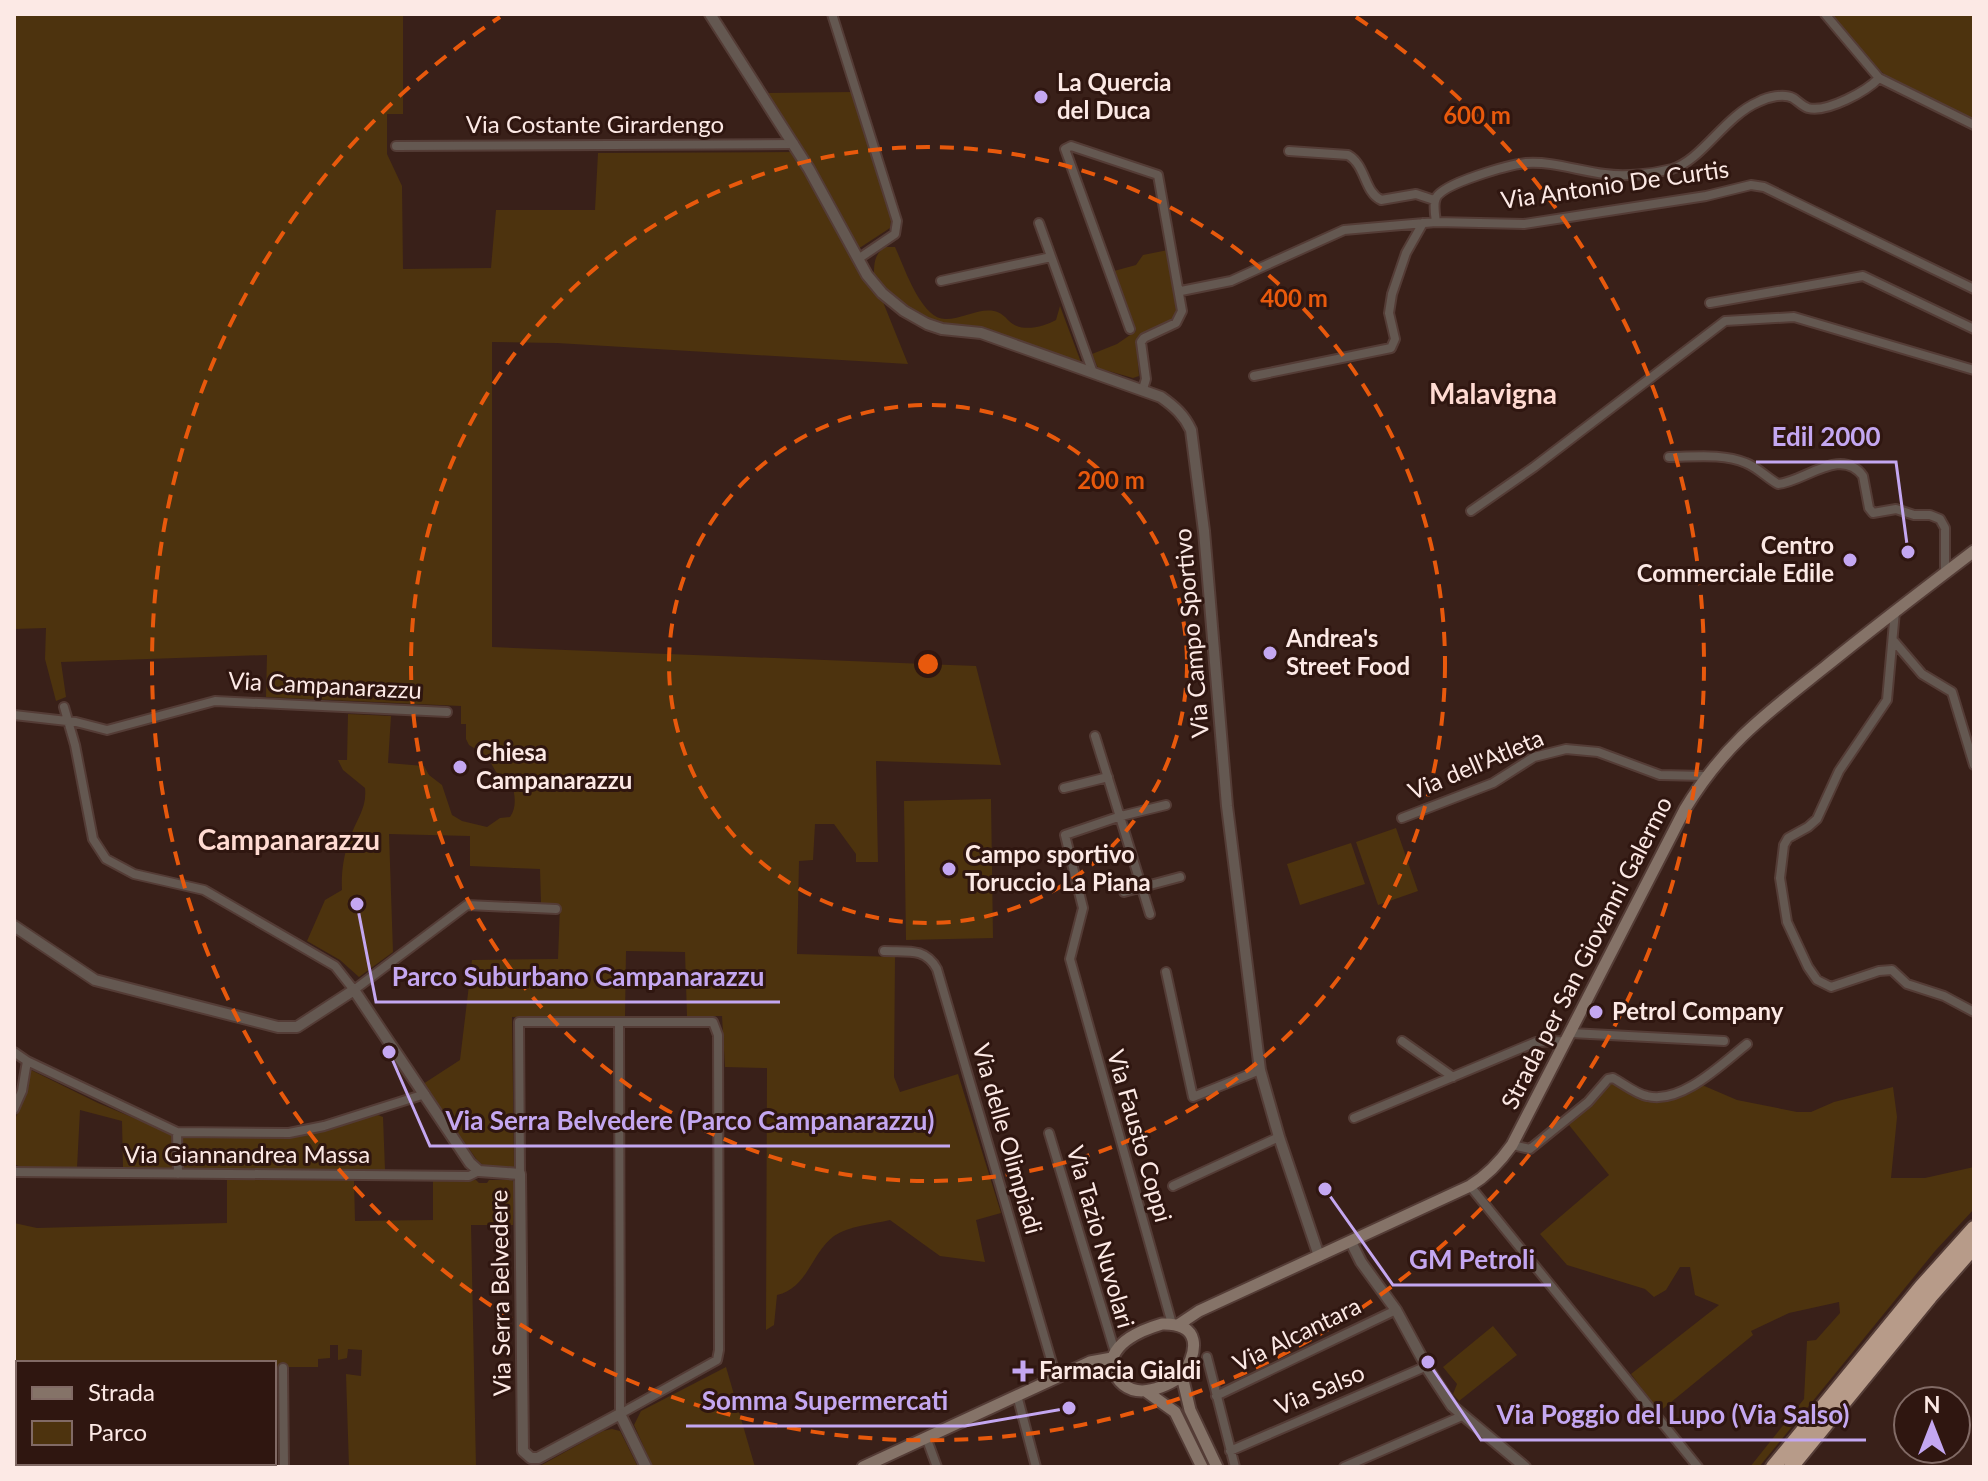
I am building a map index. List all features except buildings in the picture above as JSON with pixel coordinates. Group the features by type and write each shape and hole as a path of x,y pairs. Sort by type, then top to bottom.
{"highway":[{"path":"1773,1467 1921,1287 1974,1228"},
{"path":"1791,1467 1974,1247"}],"main road":[{"name":"Strada per San Giovanni Galermo","path":"1175,1324 1470,1186 1499,1163 1512,1145 1685,809 1705,776 1745,732 1974,551"},
{"path":"1199,1311 1193,1323 1193,1352 1182,1376 1190,1410 1217,1467"},
{"path":"863,1467 1076,1368 1113,1360 1134,1335 1162,1324 1187,1328 1192,1334"},
{"path":"1113,1360 1120,1382 1147,1392 1175,1412 1202,1467"},
{"path":"1147,1392 1182,1376"}],"street":[{"name":"Via Campo Sportivo","path":"710,14 794,144 858,259 882,293 927,324 942,329 981,333 1143,389 1176,408 1191,430 1204,531 1227,806 1260,1070 1319,1256"},
{"path":"832,14 897,221 895,234 858,259"},
{"path":"1825,14 1879,78 1974,125"},
{"path":"1434,200 1446,188 1527,163 1607,175 1669,170 1692,158 1728,121 1758,102 1784,95 1806,107 1822,108 1869,89 1879,78"},
{"name":"Via Costante Girardengo","path":"396,146 794,144"},
{"path":"1130,329 1065,149 1071,146 1158,175 1181,291 1181,318 1141,342 1146,379 1143,389"},
{"path":"1289,151 1348,155 1362,168 1372,194 1381,200 1416,194 1434,200"},
{"name":"Via Antonio De Curtis","path":"1181,291 1231,281 1344,230 1436,222 1524,224 1706,196 1751,185 1764,187 1974,289"},
{"path":"1434,200 1436,222"},
{"path":"1039,223 1093,373"},
{"path":"1254,376 1391,348 1395,339 1389,313 1392,294 1406,253 1423,223"},
{"path":"941,281 1051,257"},
{"path":"1710,303 1863,276 1974,329"},
{"path":"1471,511 1534,467 1725,321 1794,317 1974,370"},
{"path":"1669,457 1718,456 1737,460 1751,465 1778,484 1794,481 1829,465 1850,466 1863,476 1869,508 1873,513 1896,509 1943,521 1945,573"},
{"path":"1896,610 1887,700 1839,771 1817,819 1788,838 1784,845 1780,878 1787,922 1808,967 1817,980 1831,987 1879,971 1892,970 1907,984 1944,996 1974,1012"},
{"path":"1893,640 1922,674 1952,692 1974,765"},
{"name":"Via Campanarazzu","path":"14,715 107,730 215,701 447,712"},
{"name":"Via Serra Belvedere","path":"64,707 93,839 106,859 134,874 204,890 335,966 470,1163 479,1171 520,1174 523,1451 531,1458 538,1458 620,1414"},
{"path":"1095,736 1150,914"},
{"name":"Via dell'Atleta","path":"1402,818 1493,783 1534,757 1566,749 1598,752 1660,775 1705,776"},
{"path":"1064,788 1108,777"},
{"path":"1121,816 1166,805"},
{"name":"Via Fausto Coppi","path":"1121,816 1065,835 1083,908 1070,959 1175,1324"},
{"path":"1124,892 1180,877"},
{"path":"14,926 95,980 278,1027 297,1027 354,990 467,905 556,909"},
{"name":"Via delle Olimpiadi","path":"884,951 924,954 937,969 1056,1377"},
{"path":"1166,972 1193,1097 1260,1070"},
{"path":"520,1174 519,1022 713,1022 718,1035 717,1360 620,1414"},
{"path":"619,1022 620,1414 646,1467"},
{"path":"1354,1118 1536,1042 1568,1037 1724,1041"},
{"path":"1402,1041 1453,1077"},
{"path":"1512,1145 1530,1149 1588,1102 1608,1079 1613,1078 1648,1097 1680,1091 1700,1082 1747,1044"},
{"path":"14,1052 177,1132 289,1133 324,1126 425,1094"},
{"path":"14,1109 22,1091 27,1061"},
{"path":"177,1132 178,1174"},
{"name":"Via Tazio Nuvolari","path":"1049,1133 1113,1360"},
{"path":"1173,1186 1279,1137"},
{"name":"Via Giannandrea Massa","path":"14,1172 469,1176 479,1171"},
{"path":"1470,1186 1698,1467"},
{"path":"1351,1242 1361,1262 1396,1310 1452,1406 1505,1447 1525,1467"},
{"name":"Via Alcantara","path":"1216,1396 1396,1310"},
{"path":"1207,1357 1235,1467"},
{"name":"Via Salso","path":"1230,1451 1427,1366"},
{"path":"283,1368 279,1433 284,1467"},
{"path":"1017,1395 1036,1467"},
{"path":"1344,1467 1462,1416"},
{"path":"926,1437 937,1467"}],"green space":[{"path":"14,14 403,14 403,114 387,114 387,154 402,186 403,269 491,268 496,210 595,210 598,153 793,152 881,297 908,364 557,343 492,342 492,647 976,666 1001,765 876,761 878,862 856,862 856,854 834,824 815,824 813,860 799,861 797,954 895,957 894,1077 900,1092 958,1074 1001,1213 976,1220 985,1262 940,1256 890,1220 854,1228 834,1236 803,1278 777,1295 774,1325 766,1330 767,1068 725,1067 722,1016 687,1016 685,952 626,951 625,1016 512,1017 514,1167 494,1169 477,1160 423,1084 460,1060 472,960 558,959 560,906 541,903 540,869 470,866 470,836 389,834 393,952 359,977 340,960 307,941 325,900 342,890 346,849 365,801 365,788 343,770 338,760 347,760 348,714 391,716 388,763 424,766 429,775 442,785 452,815 462,821 487,827 500,818 510,817 515,797 512,784 496,772 487,756 469,745 466,724 461,724 461,706 266,697 267,655 61,662 66,697 56,701 45,659 46,628 14,629"},
{"path":"1831,14 1974,14 1974,120 1892,81 1866,58"},
{"path":"853,92 892,213 890,228 858,249 797,139 769,100 768,93"},
{"path":"885,247 895,247 921,302 937,317 952,319 994,311 1014,325 1032,328 1056,320 1060,306 1082,365 962,331 912,311 885,289 874,274 876,259"},
{"path":"1168,250 1178,311 1173,322 1149,330 1136,342 1139,376 1133,378 1098,368 1092,354 1117,344 1136,331 1114,271 1136,265 1143,255"},
{"name":"Campo sportivo Toruccio La Piana","path":"991,799 993,938 906,940 904,801"},
{"path":"1396,828 1418,891 1378,905 1356,842"},
{"path":"1351,843 1365,884 1300,905 1287,864"},
{"path":"31,1070 172,1134 174,1167 168,1170 123,1167 122,1121 80,1110 77,1168 21,1167 14,1164 14,1121 26,1095"},
{"path":"1616,1083 1639,1095 1658,1099 1678,1096 1702,1085 1737,1100 1797,1112 1811,1112 1834,1102 1893,1087 1897,1117 1891,1178 1925,1178 1974,1167 1974,1209 1935,1251 1759,1467 1750,1467 1804,1399 1807,1341 1816,1340 1840,1313 1839,1302 1789,1313 1751,1331 1753,1335 1659,1412 1631,1374 1719,1305 1695,1295 1690,1267 1680,1267 1666,1290 1654,1297 1645,1289 1567,1265 1540,1234 1609,1175 1569,1125 1608,1084"},
{"path":"378,1115 383,1117 385,1170 198,1170 183,1169 181,1164 181,1140 184,1137 291,1135"},
{"path":"227,1180 354,1180 355,1221 433,1220 433,1181 476,1180 487,1183 489,1180 512,1180 513,1225 471,1225 476,1467 349,1467 346,1374 361,1376 362,1350 348,1349 347,1358 338,1360 338,1345 330,1345 330,1358 318,1359 318,1367 276,1367 276,1361 17,1361 14,1358 14,1223 37,1228 227,1223"},
{"path":"1493,1326 1517,1355 1459,1401 1453,1394 1457,1384 1443,1367"},
{"path":"726,1367 755,1467 653,1467 634,1425 641,1411"},
{"path":"603,1431 620,1431 638,1467 538,1467"}],"place":[{"name":"La Quercia del Duca","path":"1041,97"},
{"name":"Edil 2000","path":"1908,552"},
{"name":"Centro Commerciale Edile","path":"1850,560"},
{"name":"Andrea's Street Food","path":"1270,653"},
{"name":"Chiesa Campanarazzu","path":"460,767"},
{"name":"Campo sportivo Toruccio La Piana","path":"949,869"},
{"name":"Parco Suburbano Campanarazzu","path":"357,904"},
{"name":"Petrol Company","path":"1596,1012"},
{"name":"Via Serra Belvedere (Parco Campanarazzu)","path":"389,1052"},
{"name":"GM Petroli","path":"1325,1189"},
{"name":"Via Poggio del Lupo (Via Salso)","path":"1428,1362"},
{"name":"Farmacia Gialdi","path":"1023,1371"},
{"name":"Somma Supermercati","path":"1069,1408"}],"district":[{"name":"Malavigna","path":"1493,394"},
{"name":"Campanarazzu","path":"289,840"}]}
